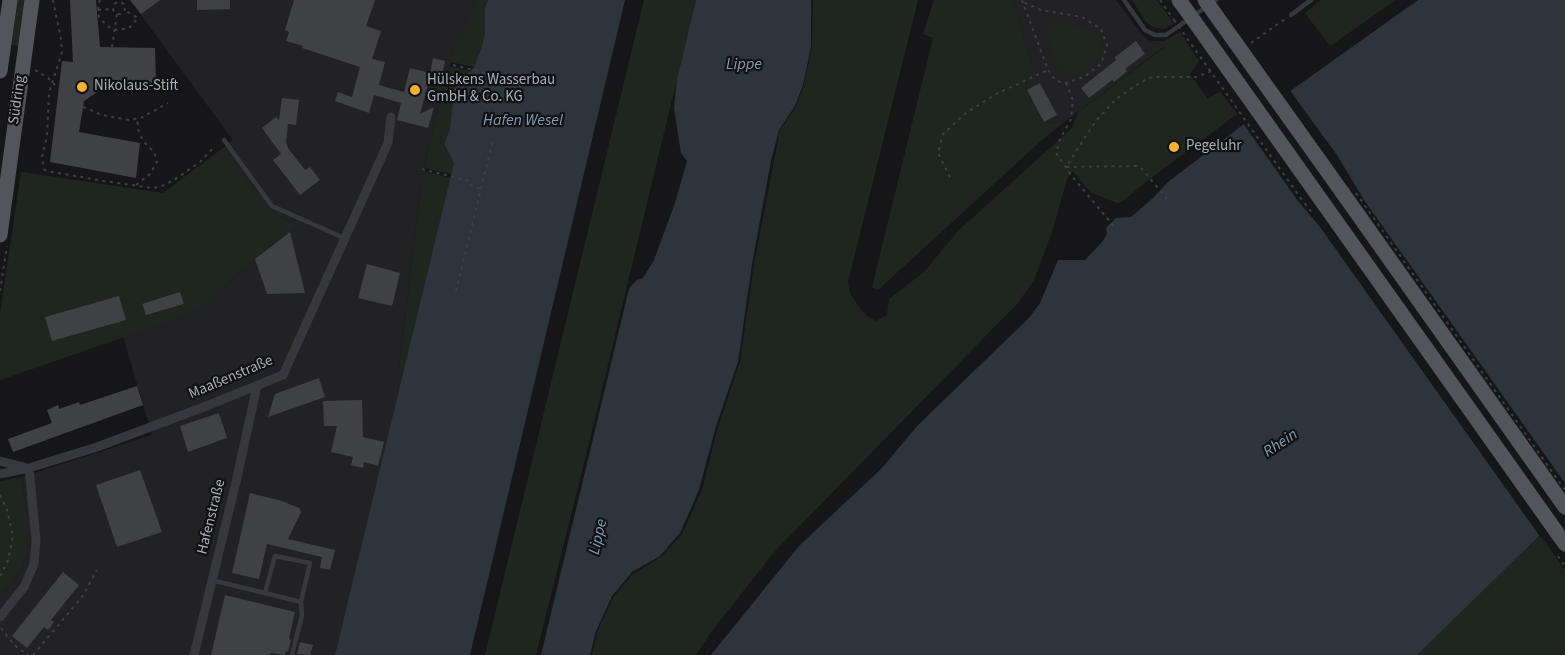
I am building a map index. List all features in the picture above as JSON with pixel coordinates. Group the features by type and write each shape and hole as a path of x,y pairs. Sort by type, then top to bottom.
{"main road":[{"name":"Südring","path":"0,71 10,0"},
{"name":"Südring","path":"0,235 32,0"},
{"path":"1205,0 1565,507"},
{"path":"1180,10 1565,544"}],"street":[{"name":"Maaßenstraße","path":"0,474 29,468 97,447 283,375 388,143 392,117"},
{"name":"Hafenstraße","path":"194,655 257,386"},
{"path":"0,461 29,468 36,540 34,564 24,587 0,617"}],"lane":[{"path":"1124,0 1145,30 1155,35 1166,34 1216,0"},
{"path":"1291,15 1311,0"},
{"path":"224,140 272,206 344,238"},
{"path":"266,593 275,556 310,563 301,602 302,615 292,655"},
{"path":"211,580 301,602"}],"path":[{"path":"53,0 62,52 52,82 47,108 47,136 42,158 44,169 152,188 166,185 200,162 215,146"},
{"path":"100,0 98,10 102,21 113,29 129,28 138,18 124,10"},
{"path":"1160,0 1180,10"},
{"path":"113,9 118,1 124,5 124,10"},
{"path":"1022,1 1041,10 1082,17 1101,28 1107,45 1101,64 1084,77 1066,83 1056,81 1048,70 1022,1"},
{"path":"98,10 113,9"},
{"path":"113,9 117,14"},
{"path":"117,14 124,10"},
{"path":"112,47 117,14"},
{"path":"1247,46 1291,15"},
{"path":"1248,37 1255,46"},
{"path":"453,65 495,75 490,98"},
{"path":"1066,167 1095,122 1116,99 1148,78 1204,76 1220,66"},
{"path":"33,68 59,89"},
{"path":"950,177 938,153 943,134 966,113 998,93 1048,70"},
{"path":"1066,83 1073,100 1071,119 1060,139 1056,153 1117,230"},
{"path":"83,108 116,119 137,119 168,103"},
{"path":"136,185 150,174 157,162 154,152 139,134 137,119"},
{"path":"456,291 493,140"},
{"path":"1066,167 1137,166 1167,200"},
{"path":"422,169 469,181 470,185 482,189"},
{"path":"1352,187 1565,490"},
{"path":"0,495 7,510 13,536 8,560 0,577"},
{"path":"33,655 82,597 97,570"},
{"path":"0,627 14,645 28,655"}],"shaded area":[{"path":"15,0 26,0 19,46 9,44"},
{"path":"130,0 476,0 458,46 455,44 423,171 399,365 406,368 335,655 0,655 0,596 21,570 26,557 26,511 22,477 152,435 123,336 194,313 255,259 299,226 269,210 223,148 233,140"},
{"path":"476,0 488,0 485,8 485,33 474,67 450,62 455,44 458,45"},
{"path":"644,0 696,0 536,655 485,655"},
{"path":"813,0 918,0 848,282 850,293 859,307 867,316 876,321 887,315 889,299 924,272 958,231 1072,128 1078,112 1165,47 1164,41 1180,32 1199,61 1190,74 1194,80 1208,99 1220,91 1237,114 1122,202 1117,203 1090,192 1073,171 1067,179 1052,232 1034,280 1018,303 775,551 711,632 696,655 592,655 598,630 614,596 633,574 661,557 682,534 702,490 718,427 740,362 754,265 780,130 796,107 804,85 812,47"},
{"path":"934,0 1013,0 1032,65 1031,76 1025,79 1027,90 1044,122 1063,123 878,290 872,287 933,38 923,34"},
{"path":"1013,0 1116,0 1143,36 1151,41 1164,41 1165,46 1063,123 1044,122 1027,90 1025,79 1032,65"},
{"path":"1132,0 1157,0 1174,24 1164,29 1152,27 1146,22"},
{"path":"1321,0 1396,0 1330,46 1305,13"},
{"path":"1050,20 1096,32 1099,36 1101,46 1097,58 1087,70 1070,76 1054,62 1046,27"},
{"path":"449,66 471,71 454,89 450,129 444,144 454,163 452,174 424,168"},
{"path":"223,148 269,210 299,226 255,259 194,313 0,380 0,314 21,172 163,193"},
{"path":"423,171 451,178 406,368 399,366"},
{"path":"22,477 26,511 26,557 21,570 0,596 0,481"},
{"path":"1540,535 1565,570 1565,655 1417,655"}],"water":[{"name":"Hafen Wesel","path":"488,0 625,0 470,655 335,655 454,163 444,144 450,129 454,89 474,67 481,49 485,33 485,8"},
{"name":"Lippe","path":"696,0 811,0 811,47 803,85 795,106 779,130 771,161 752,264 738,362 716,426 699,490 680,533 660,556 632,572 612,596 596,631 590,655 541,655 628,293 637,280 643,278 654,260 675,203 687,161 681,153 674,108 677,79"},
{"name":"Rhein","path":"1418,0 1565,0 1565,517 1540,535 1417,655 711,655 799,546 881,469 919,424 1029,318 1040,303 1058,260 1085,260 1102,242 1107,234 1106,228 1116,218 1131,217 1168,182 1244,124"}],"pier":[{"path":"1288,88 1337,155 1364,200 1565,483 1565,520 1541,538 1320,227 1298,201 1242,122"}],"building":[{"name":"Nikolaus-Stift","path":"70,0 96,0 100,47 155,48 156,83 109,84 84,101 79,132 140,143 136,178 50,162 62,61 73,62"},
{"path":"130,0 160,0 141,14"},
{"path":"197,0 230,0 230,9 197,10"},
{"path":"294,0 375,0 366,26 381,31 372,59 385,62 379,85 404,92 410,68 430,73 433,58 445,61 442,76 431,73 420,114 434,107 428,128 397,120 401,103 374,95 369,113 335,101 338,92 352,97 360,67 286,41 289,32 285,30"},
{"path":"1136,41 1145,54 1125,69 1127,71 1114,82 1112,80 1089,98 1081,88"},
{"path":"1040,83 1057,115 1044,122 1027,90"},
{"path":"282,98 299,100 296,125 288,124 286,142 288,148 305,170 310,167 320,180 300,195 273,160 281,154 262,128 276,117 279,120"},
{"path":"290,232 305,293 267,294 255,259"},
{"path":"367,264 400,273 392,306 358,298"},
{"path":"180,292 184,304 146,315 142,304"},
{"path":"119,296 126,320 52,341 45,317"},
{"path":"319,378 325,397 268,417 275,394"},
{"path":"137,386 143,405 13,452 8,439 52,423 47,410 58,405 59,409 79,402 80,405"},
{"path":"362,400 363,437 384,442 378,466 364,462 363,468 351,465 353,457 331,452 337,426 324,426 323,401"},
{"path":"219,413 227,438 188,452 180,426"},
{"path":"140,470 162,532 117,547 96,485"},
{"path":"250,493 299,508 301,512 288,539 335,550 330,570 320,568 322,557 267,544 259,579 232,573"},
{"path":"63,572 79,585 51,620 54,622 48,630 44,627 27,648 12,636"},
{"path":"225,595 295,612 288,652 286,651 285,655 270,653 270,655 211,655"},
{"path":"300,642 313,645 310,655 297,654"}],"place":[{"name":"Nikolaus-Stift","path":"82,87"},
{"name":"Hülskens Wasserbau GmbH & Co. KG","path":"415,90"},
{"name":"Pegeluhr","path":"1174,147"}]}
